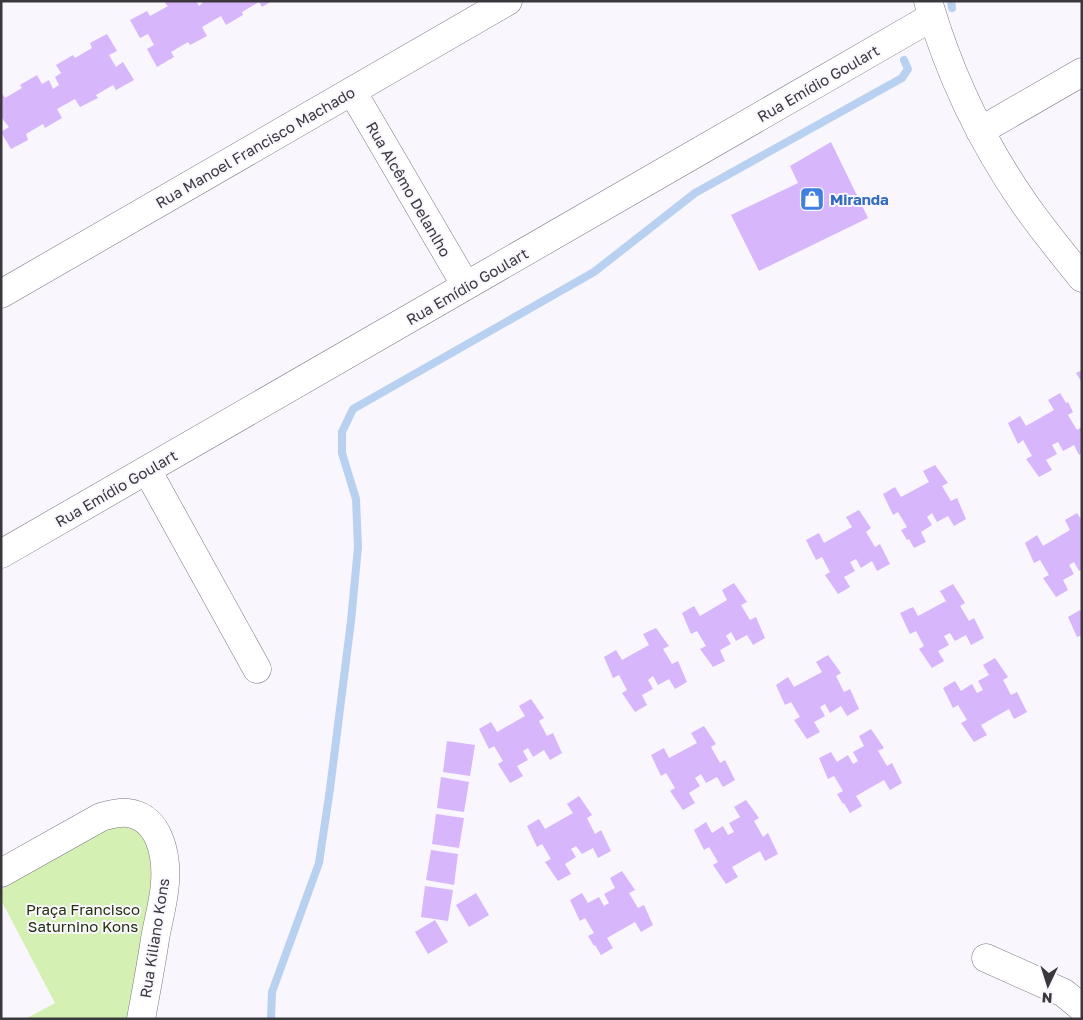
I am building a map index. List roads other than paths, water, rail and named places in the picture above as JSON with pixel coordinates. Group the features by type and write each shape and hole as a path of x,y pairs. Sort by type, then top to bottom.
{"street":[{"name":"Rua Manoel Francisco Machado","path":"1,294 508,1"},
{"path":"930,9 960,92 980,131 1023,202 1082,278"},
{"name":"Rua Emídio Goulart","path":"1,554 466,286 930,9"},
{"path":"980,131 1082,72"},
{"name":"Rua Alcêmo Delanlho","path":"352,91 466,286"},
{"path":"147,470 257,670"},
{"name":"Rua Kiliano Kons","path":"1,873 100,817 116,813 129,813 143,819 154,828 160,839 164,858 165,883 141,1019"},
{"path":"986,958 1064,993 1082,1008"}],"waterway":[{"path":"951,1 952,8"},
{"path":"271,1019 272,992 319,863 330,789 351,621 358,547 356,499 342,453 342,432 353,409 594,272 695,193 902,78 908,69 904,60"}],"place":[{"name":"Miranda","path":"812,199"}],"park label":[{"name":"Praça Francisco Saturnino Kons","path":"83,918"}]}
